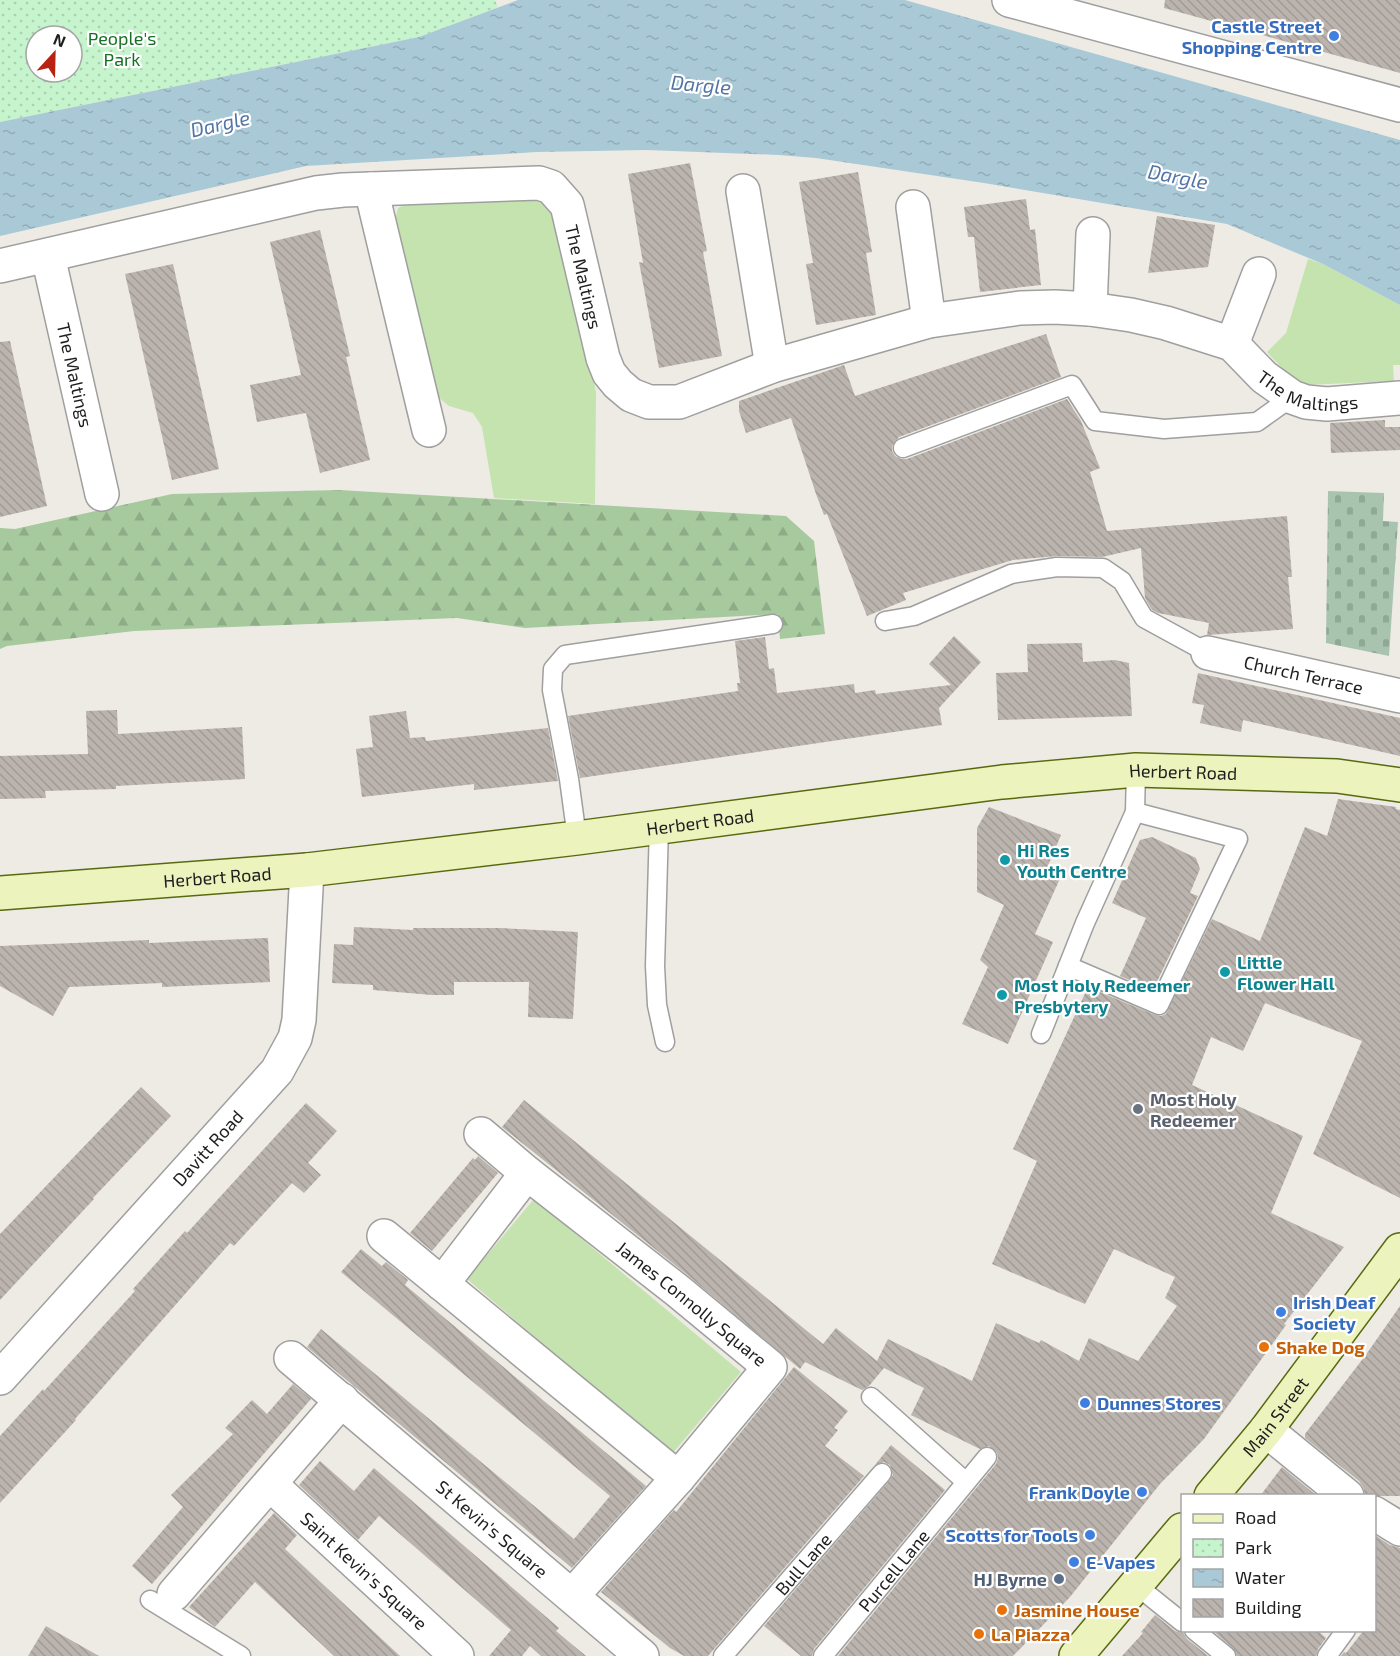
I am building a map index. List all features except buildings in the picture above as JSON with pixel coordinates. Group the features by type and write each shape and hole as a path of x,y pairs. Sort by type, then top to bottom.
{"street":[{"path":"1009,0 1400,105"},
{"name":"The Maltings","path":"0,266 316,193 539,183 551,187 567,205 603,358 609,373 631,395 649,402 680,402 772,366 929,321 1020,308 1055,307 1131,315 1166,323 1232,344 1264,377 1292,397 1306,402 1327,404 1400,398"},
{"path":"371,189 429,430"},
{"path":"743,191 772,366"},
{"path":"913,207 929,321"},
{"path":"1090,309 1093,234"},
{"name":"The Maltings","path":"48,256 102,494"},
{"path":"1232,344 1259,274"},
{"name":"Church Terrace","path":"1208,653 1400,696"},
{"name":"Herbert Road","path":"0,893 307,870 577,838 995,782 1136,770 1337,776 1400,785"},
{"name":"Davitt Road","path":"0,1378 277,1071 295,1038 299,1020 307,870"},
{"name":"James Connolly Square","path":"481,1134 770,1367 678,1478 572,1596"},
{"path":"442,1284 527,1173"},
{"path":"384,1236 678,1478"},
{"name":"Main Street","path":"1213,1494 1266,1430 1400,1250"},
{"name":"St Kevin's Square","path":"291,1358 642,1656"},
{"path":"162,1597 270,1484 342,1400"},
{"path":"1266,1430 1345,1494"},
{"name":"Saint Kevin's Square","path":"270,1484 457,1656"},
{"path":"1376,1514 1400,1529"},
{"path":"1076,1656 1181,1531"}],"lane":[{"path":"903,448 1072,385 1095,421 1164,429 1257,422 1292,397"},
{"path":"885,621 914,616 1011,574 1057,567 1103,568 1122,581 1143,618 1208,653"},
{"path":"577,838 569,779 552,690 553,669 565,655 773,624"},
{"path":"1041,1034 1134,812 1136,770"},
{"path":"1068,966 1159,1005 1238,839 1134,812"},
{"path":"659,826 655,966 657,1005 665,1042"},
{"path":"871,1398 966,1482"},
{"name":"Purcell Lane","path":"823,1656 987,1457"},
{"name":"Bull Lane","path":"723,1656 882,1473"},
{"path":"1136,1586 1181,1621"},
{"path":"162,1597 234,1654"},
{"path":"1196,1632 1226,1656"},
{"path":"1327,1656 1345,1632"}],"green space":[{"name":"People's Park","path":"0,0 495,0 498,7 419,37 0,122"},
{"path":"534,200 545,204 556,215 590,359 596,393 595,504 494,498 482,427 473,413 449,406 438,397 395,221 398,208 413,201"},
{"path":"1308,259 1323,264 1400,305 1400,365 1393,365 1394,381 1305,385 1292,379 1267,352 1286,333"},
{"path":"339,490 786,516 814,541 825,634 780,639 778,614 525,628 457,618 134,631 7,646 0,649 0,528 15,529 172,494"},
{"path":"1328,491 1384,493 1383,521 1398,522 1389,656 1326,643"},
{"path":"534,1199 741,1372 672,1454 467,1279"}],"water":[{"name":"Dargle","path":"518,0 905,0 1400,140 1400,305 1323,264 1227,224 984,183 816,158 779,155 647,150 537,152 306,166 0,236 0,122 419,37"}],"place":[{"name":"Castle Street Shopping Centre","path":"1334,36"},
{"name":"Hi Res Youth Centre","path":"1005,860"},
{"name":"Little Flower Hall","path":"1225,972"},
{"name":"Most Holy Redeemer Presbytery","path":"1002,995"},
{"name":"Most Holy Redeemer","path":"1138,1109"},
{"name":"Irish Deaf Society","path":"1281,1312"},
{"name":"Shake Dog","path":"1264,1347"},
{"name":"Dunnes Stores","path":"1085,1403"},
{"name":"Frank Doyle","path":"1142,1492"},
{"name":"Scotts for Tools","path":"1090,1535"},
{"name":"E-Vapes","path":"1074,1562"},
{"name":"HJ Byrne","path":"1059,1579"},
{"name":"Jasmine House","path":"1002,1610"},
{"name":"La Piazza","path":"979,1634"}]}
